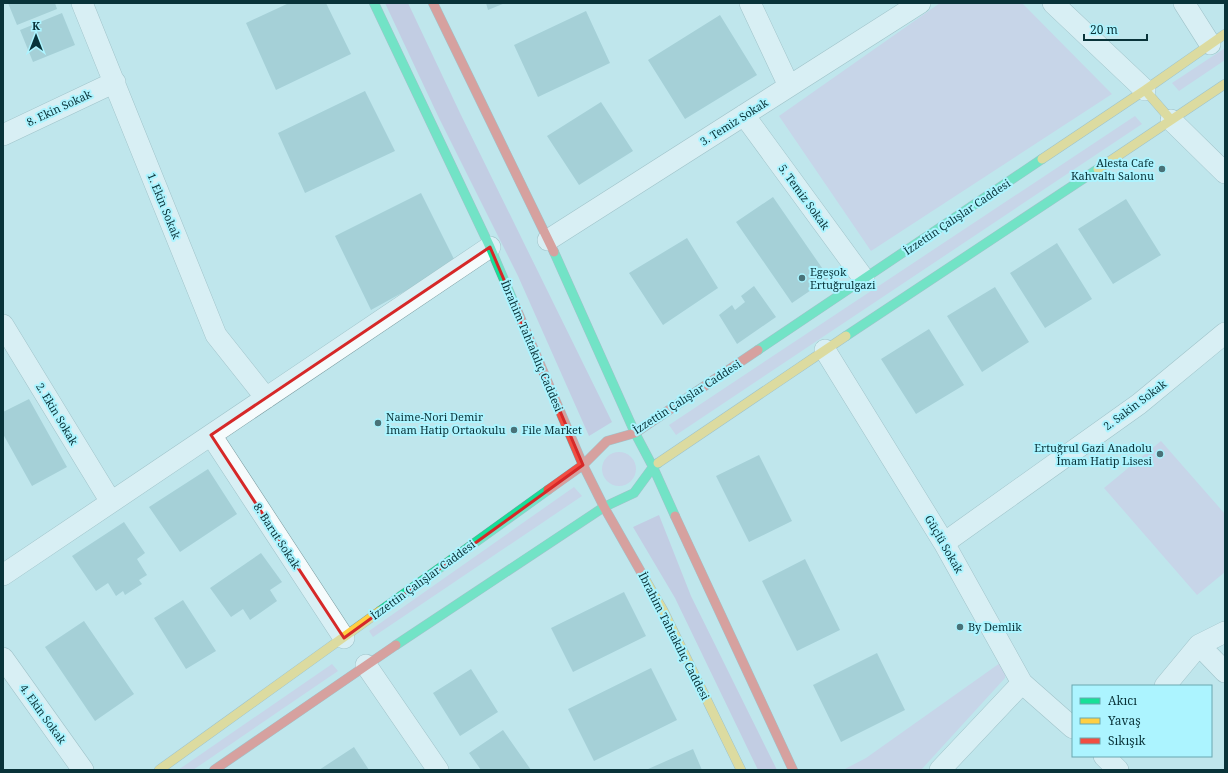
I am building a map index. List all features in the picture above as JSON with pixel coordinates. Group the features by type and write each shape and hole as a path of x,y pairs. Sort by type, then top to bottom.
{"street":[{"name":"1. Ekin Sokak","path":"82,3 216,335 266,398"},
{"name":"İbrahim Tahtakılıç Caddesi","path":"374,3 490,247 582,465 604,507 663,610 741,770"},
{"path":"433,3 548,240 635,433 653,467 793,770"},
{"path":"750,3 790,86"},
{"name":"3. Temiz Sokak","path":"548,240 920,3"},
{"path":"1053,3 1145,90 1171,120 1225,173"},
{"path":"1184,3 1218,39"},
{"name":"İzzettin Çalışlar Caddesi","path":"159,770 346,641 582,465 607,440 635,433 1145,90 1218,39"},
{"name":"8. Ekin Sokak","path":"3,135 114,82"},
{"path":"214,770 364,662 604,507 634,493 653,467 825,350 1225,84"},
{"name":"5. Temiz Sokak","path":"744,115 864,279"},
{"path":"3,575 490,247"},
{"name":"2. Ekin Sokak","path":"3,325 111,502"},
{"name":"2. Sakin Sokak","path":"944,543 1139,404 1225,332"},
{"name":"Güçlü Sokak","path":"825,350 944,543 1022,683 1072,727"},
{"name":"8. Barut Sokak","path":"211,435 346,641"},
{"path":"1166,685 1199,645 1225,632"},
{"path":"1199,645 1225,672"},
{"name":"4. Ekin Sokak","path":"3,658 83,770"},
{"path":"364,662 438,770"},
{"path":"940,770 1022,683"}],"highlighted area":[{"path":"490,247 583,465 344,638 211,435"}],"shaded area":[{"path":"385,3 408,3 460,113 612,422 589,436 518,276 439,118"},
{"path":"940,3 1022,3 1112,94 871,251 779,116"},
{"path":"1225,48 1225,60 1179,91 1172,83"},
{"path":"1135,116 1142,124 676,435 669,425"},
{"path":"1161,441 1225,514 1225,572 1197,595 1104,488"},
{"path":"616,452 622,452 631,457 635,463 635,475 631,481 622,486 616,486 607,481 602,472 602,466 607,457"},
{"path":"574,487 582,496 373,637 369,631"},
{"path":"659,515 691,596 777,770 758,770 675,598 633,527"},
{"path":"1000,663 1006,670 1005,678 921,770 843,770 866,758"},
{"path":"332,664 338,671 193,770 178,770"}],"building":[{"path":"8,3 55,3 57,9 17,25"},
{"path":"289,3 326,3 351,54 276,90 246,23"},
{"path":"486,3 505,3 488,10"},
{"path":"586,11 610,63 538,97 514,45"},
{"path":"62,13 75,45 33,62 20,30"},
{"path":"720,15 757,75 685,119 648,60"},
{"path":"365,91 395,151 305,193 278,133"},
{"path":"601,102 633,151 579,185 547,136"},
{"path":"421,193 456,263 371,310 335,236"},
{"path":"773,197 829,278 792,303 736,222"},
{"path":"1126,199 1161,255 1113,284 1078,229"},
{"path":"687,238 718,288 663,325 629,273"},
{"path":"1057,243 1092,299 1045,328 1010,273"},
{"path":"754,286 776,317 737,344 719,315 732,305 735,310 745,302 741,296"},
{"path":"995,287 1029,342 982,372 947,316"},
{"path":"929,329 964,385 916,414 881,359"},
{"path":"29,399 67,467 32,486 3,434 3,412"},
{"path":"759,455 792,521 749,542 716,476"},
{"path":"208,469 237,514 180,552 149,507"},
{"path":"124,522 145,553 137,559 147,575 139,580 142,584 125,595 123,591 116,596 108,583 96,591 72,556"},
{"path":"261,553 282,582 270,590 277,601 250,620 243,609 231,617 210,588"},
{"path":"805,559 840,630 797,651 762,581"},
{"path":"624,592 646,636 573,672 551,628"},
{"path":"183,600 216,651 186,669 154,618"},
{"path":"84,621 134,694 95,721 45,647"},
{"path":"877,653 905,710 841,742 813,685"},
{"path":"651,668 677,720 594,761 568,709"},
{"path":"471,669 498,712 460,736 433,693"},
{"path":"503,730 531,770 481,770 469,753"},
{"path":"354,747 369,770 319,770"},
{"path":"693,749 702,770 646,770"}],"traffic: fast":[{"path":"374,3 490,247 514,303"},
{"path":"758,350 1042,159"},
{"path":"846,336 1098,169"},
{"path":"554,252 635,433 653,467 675,516"},
{"path":"396,645 604,507 634,493 653,467 658,463"},
{"path":"380,611 548,490"}],"traffic: slow":[{"path":"1042,159 1225,34"},
{"path":"1098,169 1225,84"},
{"path":"1145,90 1171,120"},
{"path":"658,463 846,336"},
{"path":"645,579 663,610 741,770"},
{"path":"159,770 380,611"}],"traffic: jam":[{"path":"433,3 554,252"},
{"path":"514,303 583,465 604,507 645,579"},
{"path":"548,490 583,465 607,441 635,433 758,350"},
{"path":"675,516 793,770"},
{"path":"214,770 396,645"}],"place":[{"name":"Alesta Cafe Kahvaltı Salonu","path":"1162,169"},
{"name":"Egeşok Ertuğrulgazi","path":"802,278"},
{"name":"Naime-Nori Demir İmam Hatip Ortaokulu","path":"378,423"},
{"name":"File Market","path":"514,430"},
{"name":"Ertuğrul Gazi Anadolu İmam Hatip Lisesi","path":"1160,454"},
{"name":"By Demlik","path":"960,627"}]}
